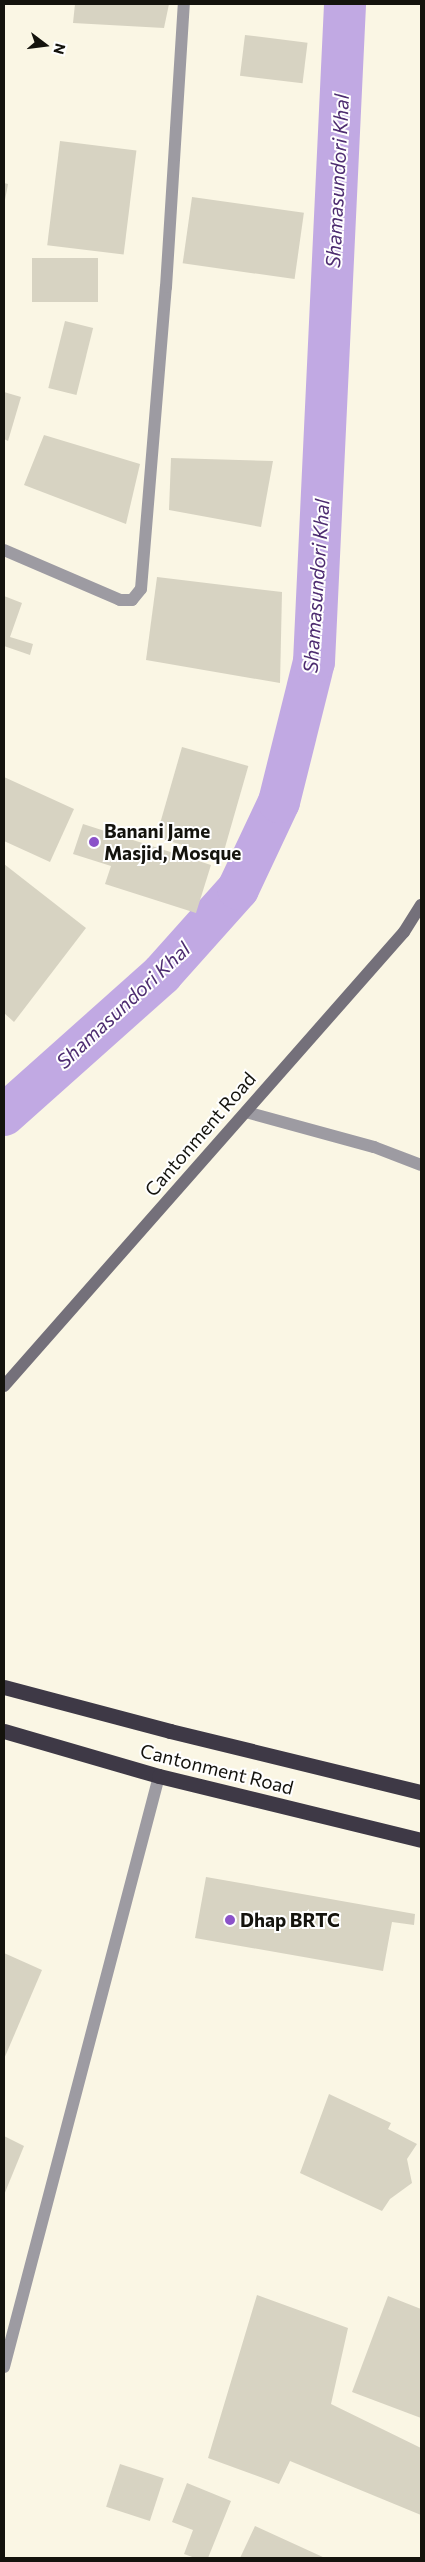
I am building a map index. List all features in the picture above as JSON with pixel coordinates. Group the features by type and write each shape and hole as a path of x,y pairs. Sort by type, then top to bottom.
{"highway":[{"name":"Cantonment Road","path":"4,1687 170,1731 421,1792"},
{"name":"Cantonment Road","path":"4,1731 158,1776 421,1840"}],"street":[{"path":"4,550 120,600 132,600 141,589 166,287 184,4"},
{"name":"Cantonment Road","path":"4,1386 404,932 421,904"},
{"path":"246,1112 374,1147 421,1164"},
{"path":"4,2367 158,1776"}],"building":[{"path":"75,4 169,4 164,28 73,23"},
{"path":"245,35 308,43 303,83 240,76"},
{"path":"60,141 136,150 124,255 47,245"},
{"path":"4,183 8,184 5,200 4,200"},
{"path":"192,197 304,213 295,279 183,263"},
{"path":"32,258 98,258 98,302 32,302"},
{"path":"65,321 93,328 76,395 48,388"},
{"path":"4,392 21,397 8,441 4,439"},
{"path":"44,435 140,464 126,524 24,485"},
{"path":"171,458 273,461 261,527 169,510"},
{"path":"157,577 282,592 280,683 146,660"},
{"path":"4,596 22,603 10,637 33,644 30,655 4,646"},
{"path":"182,747 248,766 222,856 156,837"},
{"path":"4,777 74,809 50,862 4,841"},
{"path":"83,824 211,865 196,913 105,884 111,866 73,854"},
{"path":"4,864 86,928 14,1022 4,1013"},
{"path":"206,1877 415,1914 414,1925 392,1922 383,1971 195,1938"},
{"path":"4,1953 42,1970 4,2059"},
{"path":"329,2094 391,2123 388,2129 417,2144 407,2159 412,2183 390,2199 382,2211 300,2173"},
{"path":"4,2136 24,2146 4,2195"},
{"path":"257,2295 348,2328 331,2404 421,2448 421,2515 290,2461 279,2484 208,2458"},
{"path":"388,2296 421,2309 421,2418 352,2392"},
{"path":"120,2464 164,2478 150,2521 106,2507"},
{"path":"187,2483 231,2501 208,2558 195,2558 184,2554 193,2530 172,2522"},
{"path":"255,2526 325,2558 240,2558"}],"waterway":[{"name":"Shamasundori Khal","path":"4,1115 162,974 238,889 279,802 314,662 345,4"}],"place":[{"name":"Banani Jame Masjid, Mosque","path":"94,842"},
{"name":"Dhap BRTC","path":"230,1920"}]}
